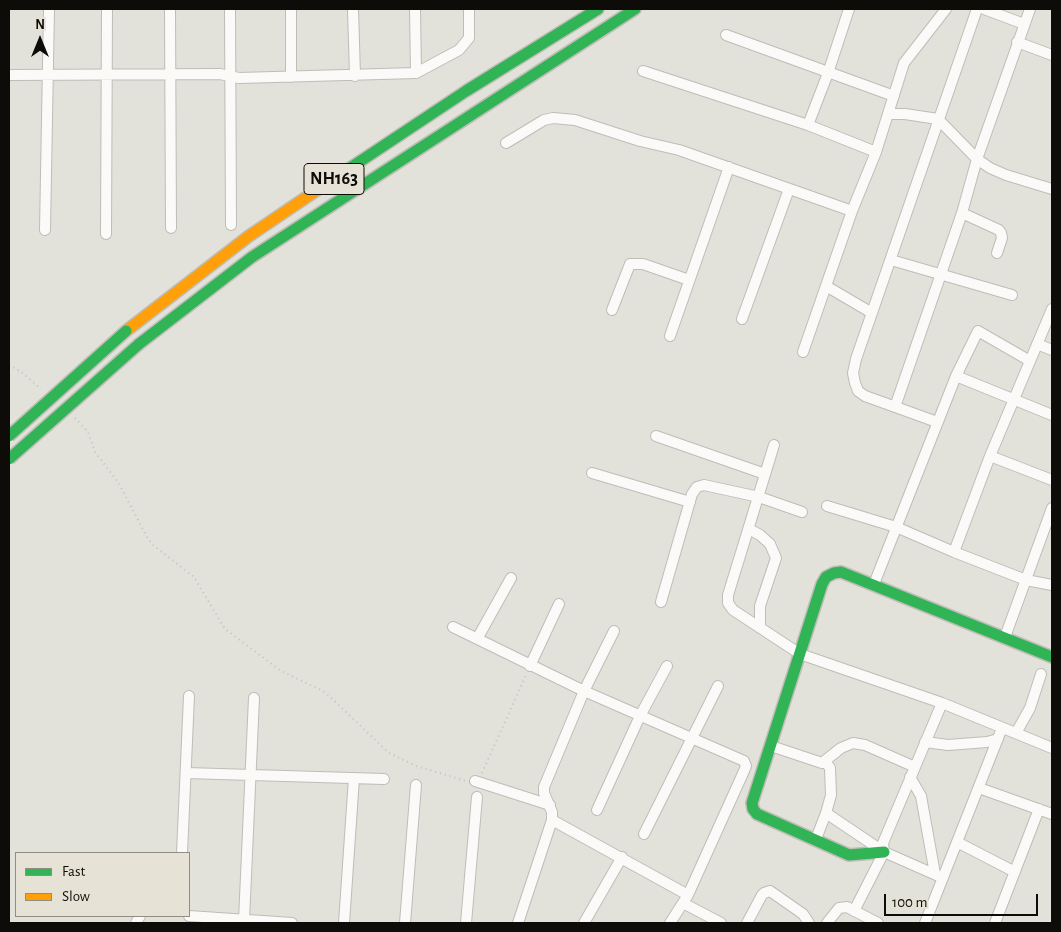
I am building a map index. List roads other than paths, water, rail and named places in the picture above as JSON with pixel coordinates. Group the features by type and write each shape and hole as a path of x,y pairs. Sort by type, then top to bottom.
{"main road":[{"name":"NH163","path":"9,436 126,331 249,236 466,91 598,9"},
{"name":"NH163","path":"9,459 139,344 252,258 635,9"},
{"path":"884,852 849,855 757,814 753,809 752,803 822,584 826,577 841,572 1005,637 1052,658"}],"street":[{"path":"45,230 50,9"},
{"path":"106,234 107,9"},
{"path":"170,9 171,228"},
{"path":"230,9 231,225"},
{"path":"291,9 291,77"},
{"path":"353,9 355,76"},
{"path":"415,9 416,73"},
{"path":"9,74 230,76 239,78 416,73 459,50 469,38 470,9"},
{"path":"808,125 828,73 849,9"},
{"path":"803,352 852,211 876,152 904,63 909,54 946,9"},
{"path":"937,422 865,396 858,391 853,373 856,359 977,9"},
{"path":"984,9 1024,24"},
{"path":"895,407 962,213 1017,42 1030,9"},
{"path":"726,35 894,96"},
{"path":"1017,42 1052,55"},
{"path":"643,71 808,125 876,152"},
{"path":"888,114 905,114 938,120 978,159 990,168 1052,189"},
{"path":"506,143 544,120 563,118 575,120 640,141 678,150 852,211"},
{"path":"670,336 729,167"},
{"path":"742,319 789,190"},
{"path":"962,213 1001,233 1002,238 997,253"},
{"path":"891,260 1012,295"},
{"path":"612,310 630,264 643,264 689,280"},
{"path":"826,286 872,313"},
{"path":"954,552 990,456 1052,309"},
{"path":"874,584 937,422 956,376 978,331 1030,361"},
{"path":"1037,344 1052,350"},
{"path":"956,376 1052,415"},
{"path":"656,436 766,474"},
{"path":"774,445 728,595 728,603 733,610 800,654 942,703 1052,748"},
{"path":"990,456 1052,480"},
{"path":"592,473 690,502"},
{"path":"661,602 690,502 697,487 704,485 759,497 802,512"},
{"path":"827,506 896,527 1026,580 1052,585"},
{"path":"1005,637 1052,508"},
{"path":"749,528 770,544 776,558 762,600 760,628"},
{"path":"477,639 511,578"},
{"path":"530,666 559,604"},
{"path":"453,627 584,692 744,761 746,766"},
{"path":"518,923 552,820 544,787 584,692 614,632"},
{"path":"597,810 640,716 667,666"},
{"path":"1016,733 1030,708 1041,674"},
{"path":"644,834 718,686"},
{"path":"182,852 189,696"},
{"path":"244,920 254,698"},
{"path":"854,911 884,852 883,843 942,703"},
{"path":"925,923 939,876 957,842 1002,728"},
{"path":"926,742 948,745 987,742 998,738"},
{"path":"771,746 822,763 841,748 853,743 865,745 915,767"},
{"path":"816,839 826,813 830,795 830,768 826,761"},
{"path":"746,766 763,770"},
{"path":"670,923 686,899 746,766"},
{"path":"186,773 384,779"},
{"path":"344,923 354,778"},
{"path":"910,778 921,796 939,876"},
{"path":"475,781 550,806"},
{"path":"405,923 416,785"},
{"path":"979,788 1052,814"},
{"path":"466,923 477,797"},
{"path":"995,923 1039,809"},
{"path":"826,813 884,852 939,876"},
{"path":"552,820 622,857 721,923"},
{"path":"957,842 1015,872"},
{"path":"584,923 622,857"},
{"path":"746,923 764,892 770,892 803,914 809,923"},
{"path":"827,923 838,908 847,907 878,923"},
{"path":"190,916 224,921 244,920 285,923"}]}
